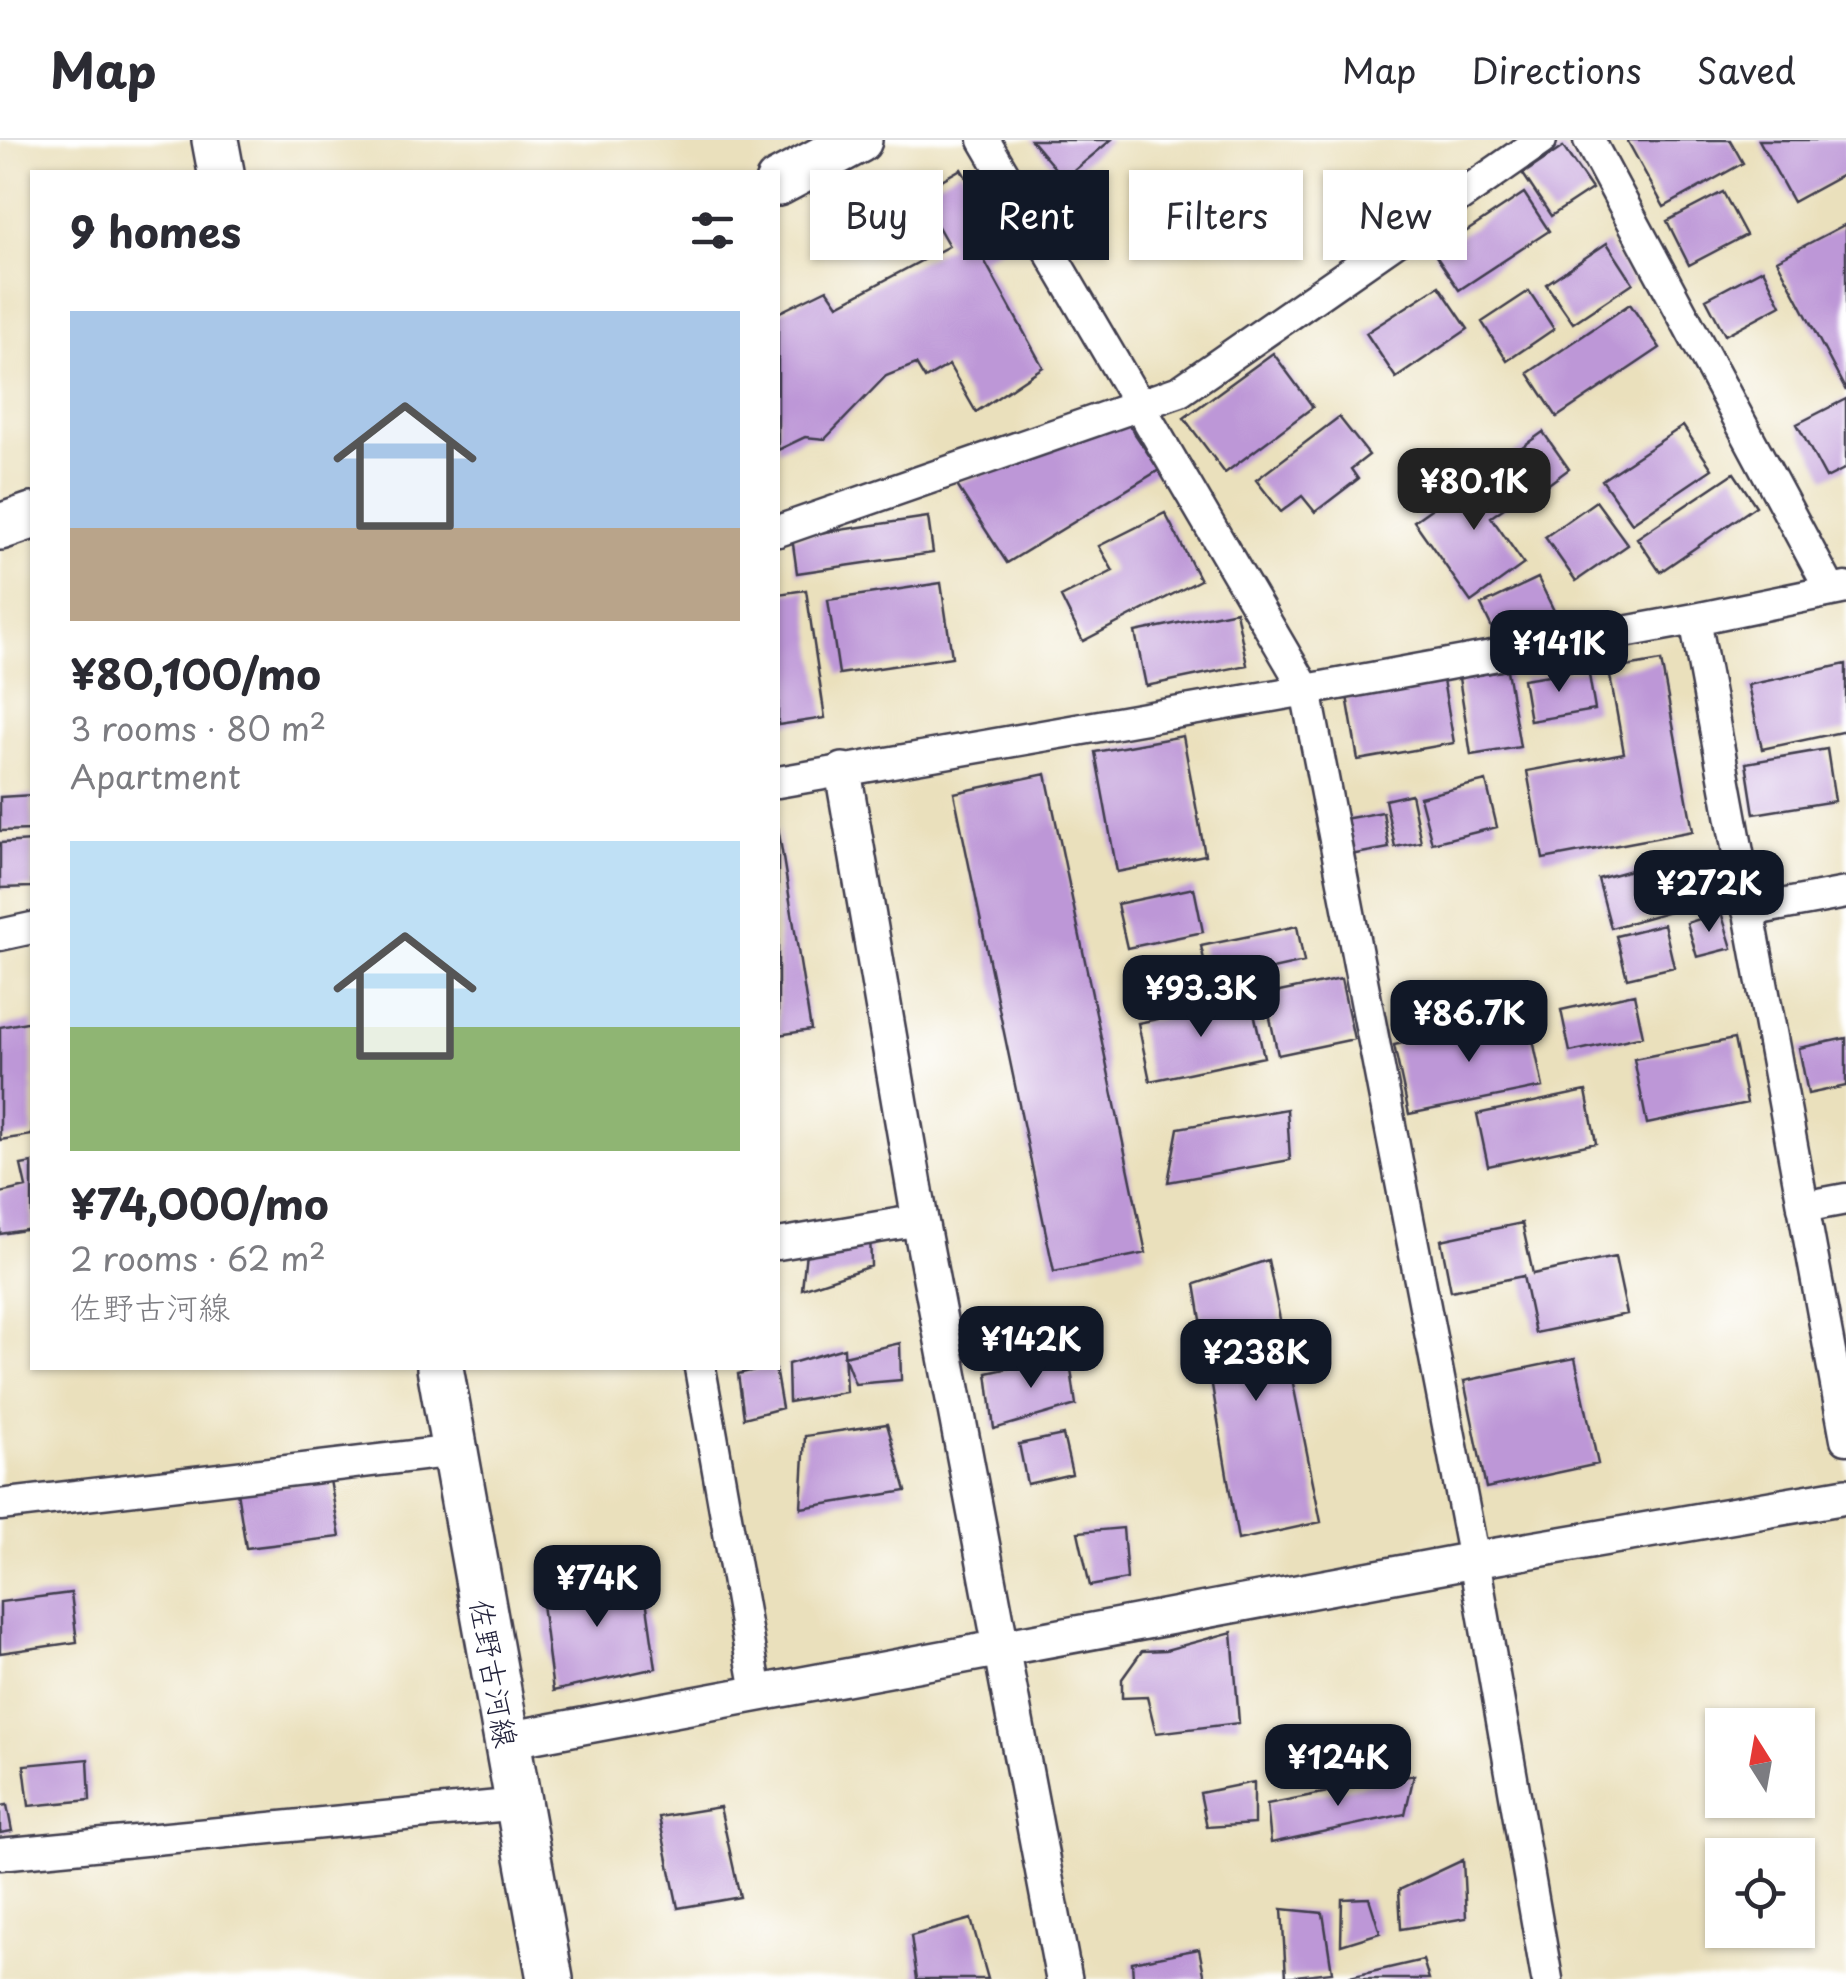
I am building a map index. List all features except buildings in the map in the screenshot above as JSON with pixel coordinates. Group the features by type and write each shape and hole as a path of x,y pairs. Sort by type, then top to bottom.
{"main road":[{"path":"216,140 221,170"},
{"path":"780,182 841,144"},
{"path":"0,527 30,517"},
{"name":"佐野古河線","path":"440,1370 550,1979"}],"street":[{"path":"984,140 1306,690 1474,1560 1547,1979"},
{"path":"780,529 1180,391 1541,140"},
{"path":"780,782 1306,690 1838,589 1589,140"},
{"path":"1695,619 1846,1438"},
{"path":"844,771 920,1220 1064,1979"},
{"path":"1748,911 1846,893"},
{"path":"0,935 30,928"},
{"path":"1803,1207 1846,1199"},
{"path":"780,1244 920,1220"},
{"path":"700,1370 757,1692"},
{"path":"0,1505 456,1450"},
{"path":"507,1740 1001,1646 1846,1496"},
{"path":"0,1854 519,1804"}]}
